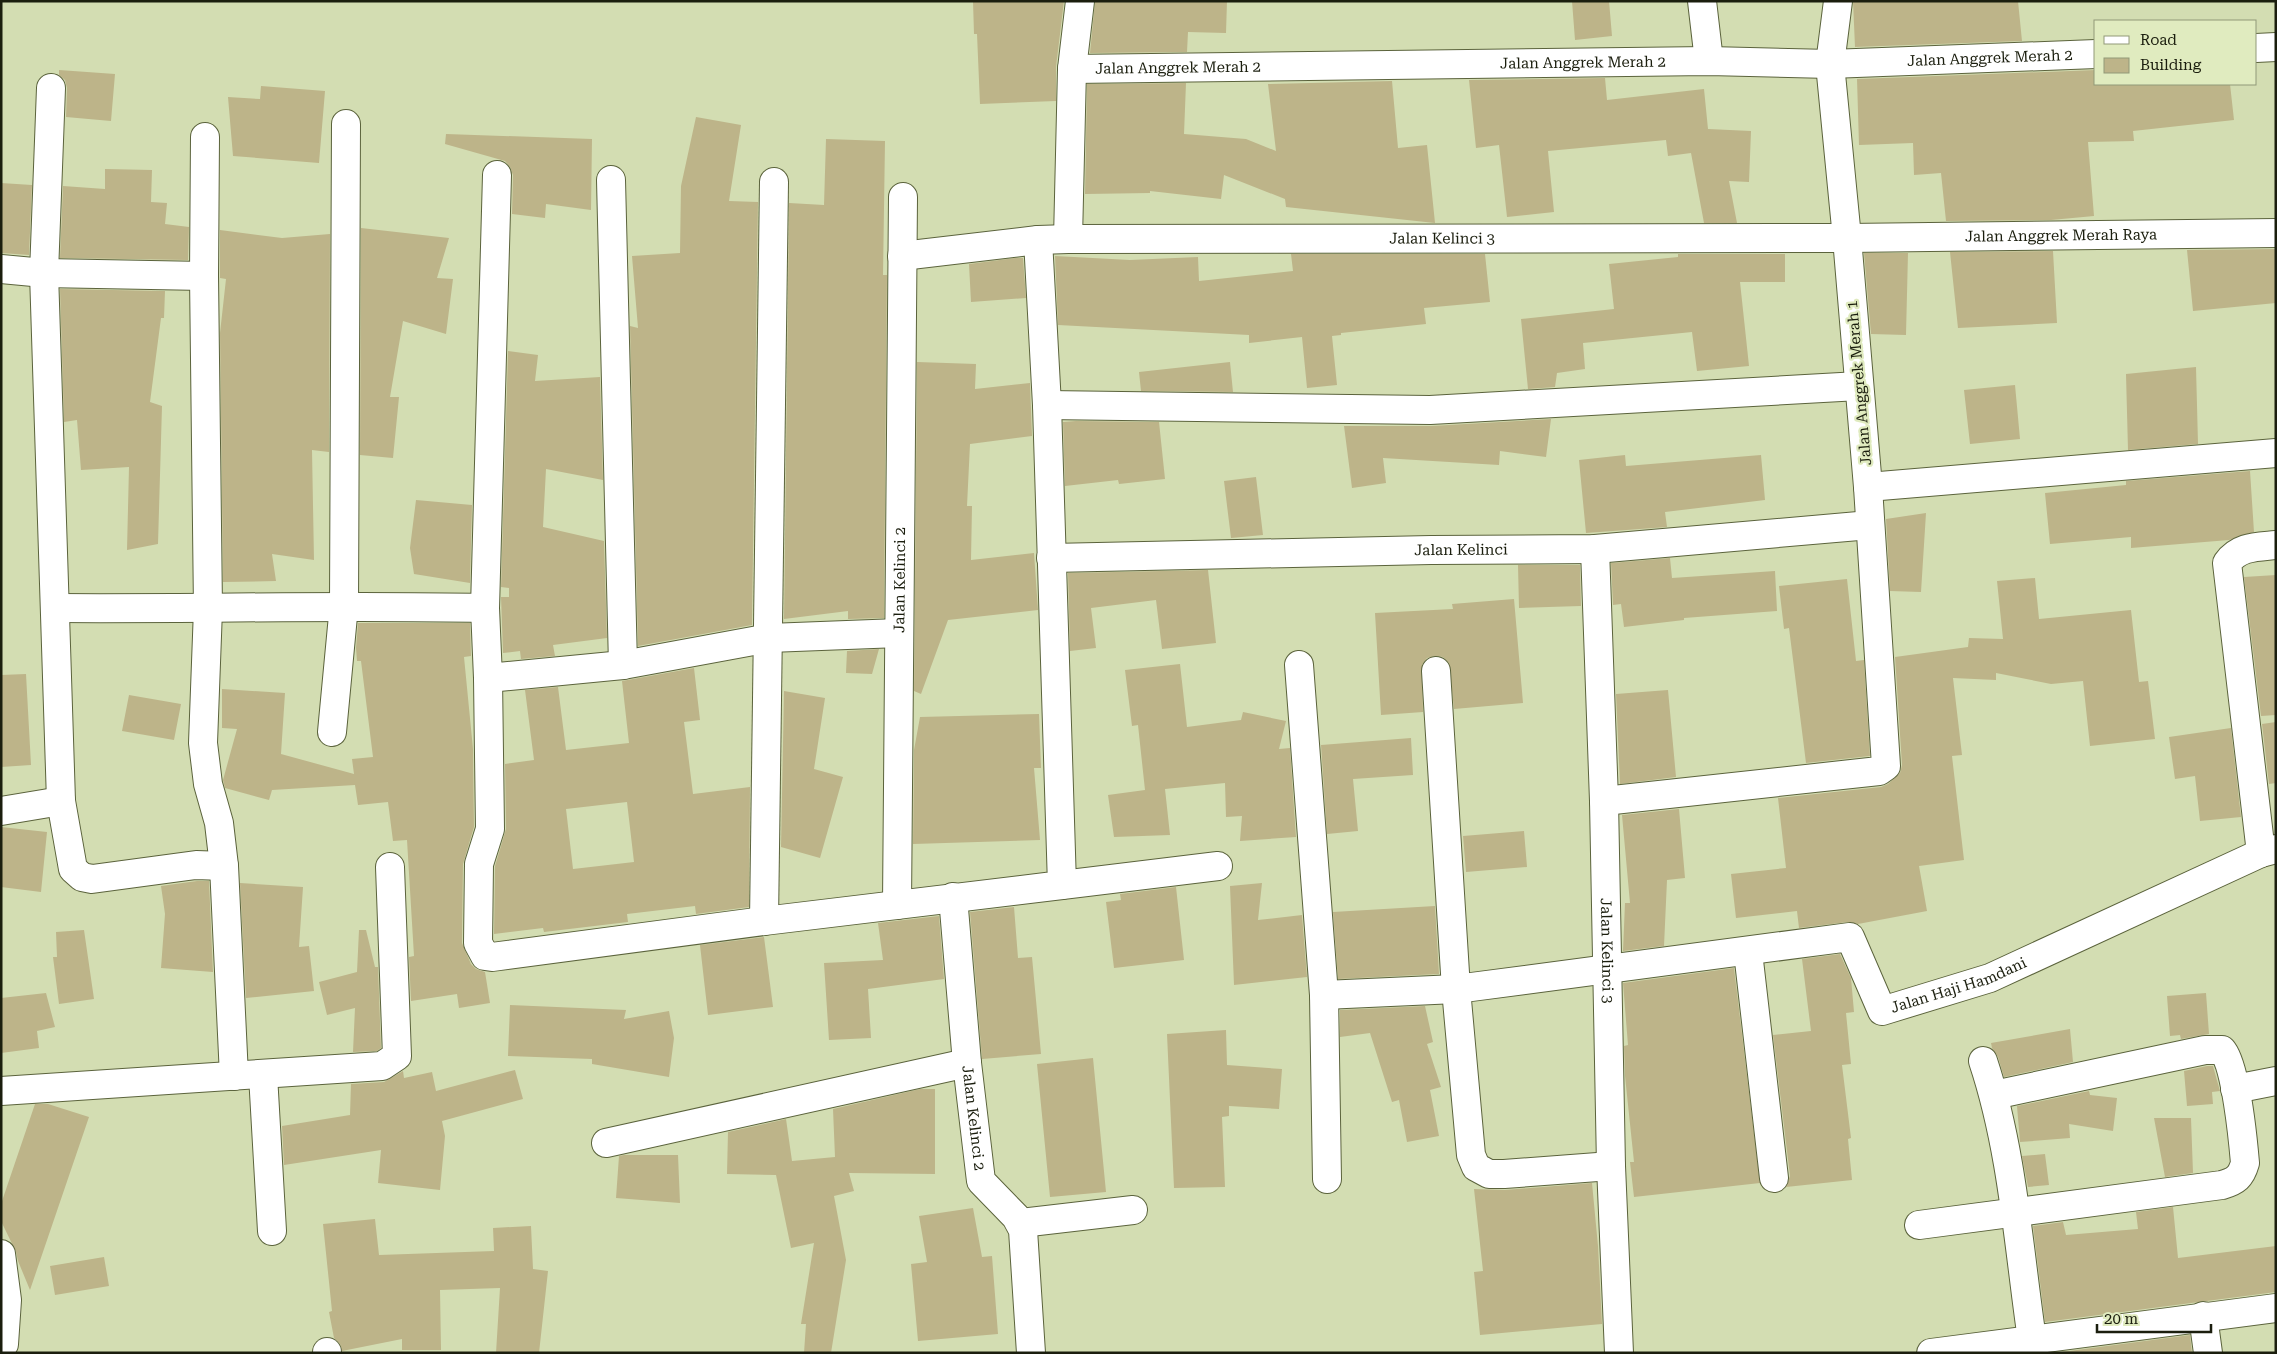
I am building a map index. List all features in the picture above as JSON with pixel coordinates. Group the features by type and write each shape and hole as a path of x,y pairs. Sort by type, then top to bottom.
{"street":[{"path":"1068,239 1072,69 1080,1"},
{"path":"1702,1 1709,61"},
{"name":"Jalan Anggrek Merah 1","path":"1604,801 1879,771 1886,766 1868,487 1830,64 1838,1"},
{"path":"2257,48 2276,47"},
{"name":"Jalan Anggrek Merah 2","path":"1072,69 1709,61 1830,64 2094,54"},
{"path":"51,88 44,273 61,801 73,869 82,877 92,879 196,865 224,866"},
{"path":"332,732 344,605 346,124"},
{"path":"206,136 204,276 208,609 203,743 208,784 219,823 224,866 234,1076"},
{"path":"497,175 485,608 490,829 480,864 478,943 485,956 764,920 1218,866"},
{"path":"612,180 623,665"},
{"path":"764,920 774,182"},
{"name":"Jalan Kelinci 2","path":"897,905 903,197"},
{"name":"Jalan Anggrek Merah Raya","path":"1847,238 2276,233"},
{"name":"Jalan Kelinci 3","path":"1038,240 1847,238"},
{"path":"902,256 1038,240 1047,405 1062,885"},
{"path":"1,269 44,273 204,276"},
{"path":"1047,405 1430,410 1859,386"},
{"path":"1868,487 2276,453"},
{"name":"Jalan Kelinci","path":"1051,558 1412,550 1595,550 1870,525"},
{"path":"2268,851 2227,563 2234,554 2247,548 2276,545"},
{"name":"Jalan Kelinci 3","path":"1595,550 1604,801 1610,1166 1617,1281 1618,1353"},
{"path":"56,608 208,609 344,605 485,608"},
{"path":"488,678 623,665 769,638 899,633"},
{"path":"1299,665 1324,995 1327,1179"},
{"path":"1436,671 1456,989 1472,1155 1476,1167 1489,1174 1504,1174 1610,1166"},
{"path":"1,812 61,801"},
{"name":"Jalan Haji Hamdani","path":"1324,995 1456,989 1748,952 1850,937 1882,1011 1990,978 2268,851"},
{"path":"1,1091 382,1066 397,1056 390,867"},
{"name":"Jalan Kelinci 2","path":"953,897 967,1063 981,1180 1021,1223"},
{"path":"1748,952 1774,1178"},
{"path":"1919,1225 2234,1182 2242,1175 2245,1163 2235,1089 2228,1056 2222,1050 2214,1049 1994,1095"},
{"path":"1983,1061 1994,1095 2015,1212 2033,1346"},
{"path":"606,1142 967,1063"},
{"path":"262,1075 272,1231"},
{"path":"2235,1089 2276,1081"},
{"path":"1031,1353 1021,1223 1133,1210"},
{"path":"1,1254 8,1316 4,1344 1,1346"},
{"path":"1931,1353 2033,1346 2203,1316 2276,1308"},
{"path":"2203,1316 2208,1353"}],"building":[{"path":"973,1 1064,1 1056,67 1056,101 980,104 977,34 974,34"},
{"path":"1095,1 1227,1 1226,33 1188,32 1187,52 1090,53"},
{"path":"1572,1 1609,1 1612,36 1575,40"},
{"path":"1853,1 2018,1 2022,41 1855,47"},
{"path":"59,70 115,74 111,121 66,117 67,88 65,80 59,75"},
{"path":"2094,70 2094,85 2230,85 2234,120 2133,131 2134,141 2088,142 2094,216 2051,220 1946,221 1941,173 1914,175 1913,143 1859,145 1857,79"},
{"path":"1605,78 1607,100 1704,89 1708,129 1751,131 1749,182 1729,181 1737,223 1704,223 1691,153 1668,156 1666,140 1548,151 1554,212 1507,217 1499,145 1476,148 1469,80"},
{"path":"1392,81 1398,148 1427,145 1435,223 1286,207 1285,199 1224,175 1221,199 1150,191 1150,193 1085,194 1087,84 1186,83 1184,134 1246,139 1276,151 1268,84"},
{"path":"261,86 325,91 319,163 233,156 228,97 260,99"},
{"path":"696,117 741,125 729,201 758,202 752,625 638,646 630,326 638,328 632,256 680,253 681,186"},
{"path":"446,134 592,139 591,210 546,204 545,218 512,214 513,175 510,167 505,161 445,144"},
{"path":"826,139 885,141 883,275 887,275 884,618 848,619 848,611 784,619 789,203 824,205"},
{"path":"105,169 152,170 151,202 167,203 165,224 189,227 188,260 60,258 63,186 105,189"},
{"path":"1,183 32,185 29,255 1,253"},
{"path":"361,228 449,238 437,278 453,279 446,334 403,321 390,397 399,397 393,458 360,455"},
{"path":"220,230 282,238 330,234 329,452 312,450 314,560 272,554 276,581 223,582 220,333 226,279 220,278"},
{"path":"2276,249 2276,303 2193,311 2187,250"},
{"path":"2053,251 2057,323 1958,328 1950,252"},
{"path":"1864,253 1908,253 1906,335 1871,334"},
{"path":"1291,254 1485,254 1490,302 1424,308 1426,324 1341,333 1341,335 1332,336 1337,385 1307,388 1302,337 1249,343 1249,335 1058,325 1055,256 1130,260 1198,257 1199,281 1293,271"},
{"path":"1678,254 1785,254 1785,282 1740,282 1749,366 1697,371 1692,332 1583,343 1585,369 1557,373 1555,387 1528,389 1521,319 1614,309 1609,264 1678,257"},
{"path":"1023,258 1026,298 971,302 969,264"},
{"path":"60,289 165,291 164,318 161,318 150,402 162,406 158,544 127,550 129,467 81,470 77,420 64,422"},
{"path":"508,351 538,355 535,381 600,377 603,480 546,469 543,527 604,541 607,638 553,645 555,656 521,659 520,651 503,653 501,597 509,597 509,588 501,587"},
{"path":"917,362 976,364 975,389 1030,383 1032,436 970,444 967,506 972,506 971,560 1034,553 1038,610 948,620 921,694 914,691"},
{"path":"1230,362 1233,392 1141,391 1139,372"},
{"path":"2196,367 2198,444 2128,450 2126,374"},
{"path":"2015,385 2020,439 1970,444 1964,390"},
{"path":"1551,419 1546,457 1500,451 1499,465 1383,458 1386,483 1352,488 1344,426 1431,426"},
{"path":"1063,422 1159,422 1165,479 1119,484 1118,480 1065,486"},
{"path":"1625,455 1626,466 1761,455 1765,500 1665,512 1667,527 1586,533 1579,460"},
{"path":"2250,471 2254,532 2229,540 2131,548 2131,537 2050,544 2045,493 2126,485 2126,481"},
{"path":"1256,477 1263,535 1231,538 1224,481"},
{"path":"416,500 472,505 470,583 414,574 410,548"},
{"path":"1926,513 1921,592 1890,591 1886,519"},
{"path":"1670,558 1672,578 1775,571 1777,611 1684,618 1684,620 1624,627 1621,604 1613,605 1611,563"},
{"path":"1518,565 1580,565 1581,606 1519,608"},
{"path":"1208,570 1216,643 1162,649 1156,600 1091,608 1096,648 1070,651 1068,573"},
{"path":"2276,575 2276,715 2261,716 2244,577"},
{"path":"2035,578 2039,619 2131,610 2139,682 2148,681 2155,739 2090,746 2083,681 2051,684 1996,673 1996,680 1953,678 1962,755 1952,756 1964,860 1919,866 1927,911 1858,924 1848,922 1799,928 1797,911 1736,918 1731,874 1786,868 1778,798 1881,787 1888,784 1900,773 1902,765 1895,657 1968,647 1969,638 2003,639 1997,581"},
{"path":"1847,579 1856,661 1864,660 1870,756 1806,763 1789,628 1784,629 1779,586"},
{"path":"1514,599 1523,703 1454,709 1449,663 1443,657 1435,656 1427,658 1422,665 1423,712 1381,715 1375,613 1453,609 1452,604"},
{"path":"358,623 470,623 471,656 464,657 473,749 474,827 463,864 462,943 471,964 476,969 485,972 490,1003 459,1008 457,994 411,1001 409,957 414,956 407,840 393,841 388,802 358,805 355,785 272,790 269,800 225,788 223,780 237,729 222,728 222,689 285,693 281,754 354,774 352,759 373,757 361,661 357,661"},
{"path":"879,649 872,674 846,673 847,651"},
{"path":"1180,664 1187,727 1241,720 1243,712 1286,721 1279,749 1290,748 1296,837 1240,841 1242,816 1226,817 1225,783 1165,789 1170,835 1114,837 1108,795 1145,790 1138,725 1132,726 1125,670"},
{"path":"694,668 700,720 684,722 693,794 750,787 749,907 696,914 695,906 627,914 628,922 544,932 543,928 494,934 495,866 506,829 505,764 534,760 525,690 558,687 566,750 629,743 622,681","holes":["627,802 634,862 573,869 566,809"]},
{"path":"26,674 31,765 1,767 1,675"},
{"path":"1668,690 1676,777 1620,784 1616,694"},
{"path":"784,691 825,698 814,769 843,777 820,858 781,847"},
{"path":"129,695 181,704 174,740 122,731"},
{"path":"1039,714 1041,768 1034,768 1040,840 913,844 914,750 920,717"},
{"path":"2276,722 2276,783 2269,784 2262,724"},
{"path":"2231,728 2241,817 2200,821 2195,776 2175,779 2169,737"},
{"path":"1411,738 1413,775 1353,779 1358,831 1327,834 1321,745"},
{"path":"1679,809 1685,878 1667,880 1664,946 1623,951 1625,903 1630,903 1622,815"},
{"path":"1,827 47,832 41,892 1,887"},
{"path":"1524,831 1527,867 1466,872 1463,836"},
{"path":"209,881 213,972 161,968 165,914 161,886"},
{"path":"240,883 303,887 299,947 309,946 314,991 246,998"},
{"path":"1262,883 1258,920 1302,915 1307,977 1234,985 1230,886"},
{"path":"1176,887 1184,960 1114,968 1106,902 1121,900 1120,894"},
{"path":"1435,906 1439,974 1338,979 1333,912"},
{"path":"1014,907 1018,958 1032,957 1041,1054 982,1059 970,912"},
{"path":"939,916 944,979 868,989 871,1038 829,1040 824,963 883,960 878,923"},
{"path":"84,930 94,999 59,1004 53,957 57,957 56,932"},
{"path":"359,930 366,930 375,967 378,967 381,1048 377,1051 353,1052 355,1008 327,1015 319,982 357,972"},
{"path":"764,937 773,1007 708,1015 700,945"},
{"path":"1840,954 1851,978 1854,1012 1846,1013 1851,1064 1842,1065 1851,1138 1848,1139 1852,1180 1786,1187 1790,1176 1773,1035 1811,1031 1802,959"},
{"path":"1734,968 1760,1183 1634,1197 1630,1162 1634,1162 1625,1076 1624,1046 1628,1045 1623,983"},
{"path":"46,993 55,1027 37,1031 39,1048 1,1053 1,998"},
{"path":"2206,993 2209,1034 2181,1039 2180,1035 2170,1036 2167,996"},
{"path":"510,1005 626,1010 624,1019 669,1011 674,1038 669,1077 592,1064 592,1059 508,1056"},
{"path":"1425,1006 1433,1042 1427,1044 1441,1087 1430,1090 1439,1136 1407,1142 1399,1100 1392,1102 1370,1033 1340,1037 1340,1010"},
{"path":"2070,1029 2073,1062 2004,1077 1998,1057 1991,1043"},
{"path":"1226,1030 1227,1065 1282,1069 1279,1109 1229,1106 1229,1116 1222,1117 1225,1187 1174,1188 1167,1034"},
{"path":"1093,1058 1106,1192 1050,1197 1037,1064"},
{"path":"2213,1066 2220,1091 2212,1092 2213,1104 2187,1106 2184,1071"},
{"path":"515,1070 523,1099 442,1121 445,1136 440,1190 378,1183 381,1150 284,1165 282,1126 350,1115 351,1084 384,1082 403,1071 404,1078 432,1072 436,1091"},
{"path":"920,1089 935,1089 935,1174 849,1173 854,1191 834,1196 846,1260 831,1353 804,1353 806,1324 801,1324 814,1243 791,1248 776,1175 727,1174 728,1132 786,1119 792,1161 835,1157 833,1109"},
{"path":"2089,1091 2090,1095 2117,1098 2113,1131 2069,1124 2070,1138 2020,1142 2017,1106"},
{"path":"35,1104 48,1104 89,1117 30,1290 16,1252 1,1221 1,1204"},
{"path":"2154,1118 2191,1118 2193,1173 2165,1177"},
{"path":"2045,1154 2049,1185 2028,1187 2022,1156"},
{"path":"678,1155 680,1203 616,1198 619,1156"},
{"path":"1592,1183 1598,1246 1602,1324 1480,1335 1474,1272 1483,1271 1474,1189 1505,1190"},
{"path":"2173,1207 2178,1258 2276,1246 2276,1292 2045,1322 2033,1226 2063,1222 2066,1235 2138,1229 2136,1212"},
{"path":"973,1208 982,1257 992,1256 998,1334 918,1341 911,1264 927,1262 919,1216"},
{"path":"375,1219 379,1255 494,1251 493,1228 531,1226 533,1269 548,1271 539,1353 496,1353 500,1288 440,1290 441,1350 402,1350 402,1339 342,1351 340,1344 334,1338 329,1312 332,1311 323,1224"},
{"path":"104,1257 109,1286 55,1295 50,1266"},
{"path":"2190,1335 2192,1353 2054,1353"}]}
